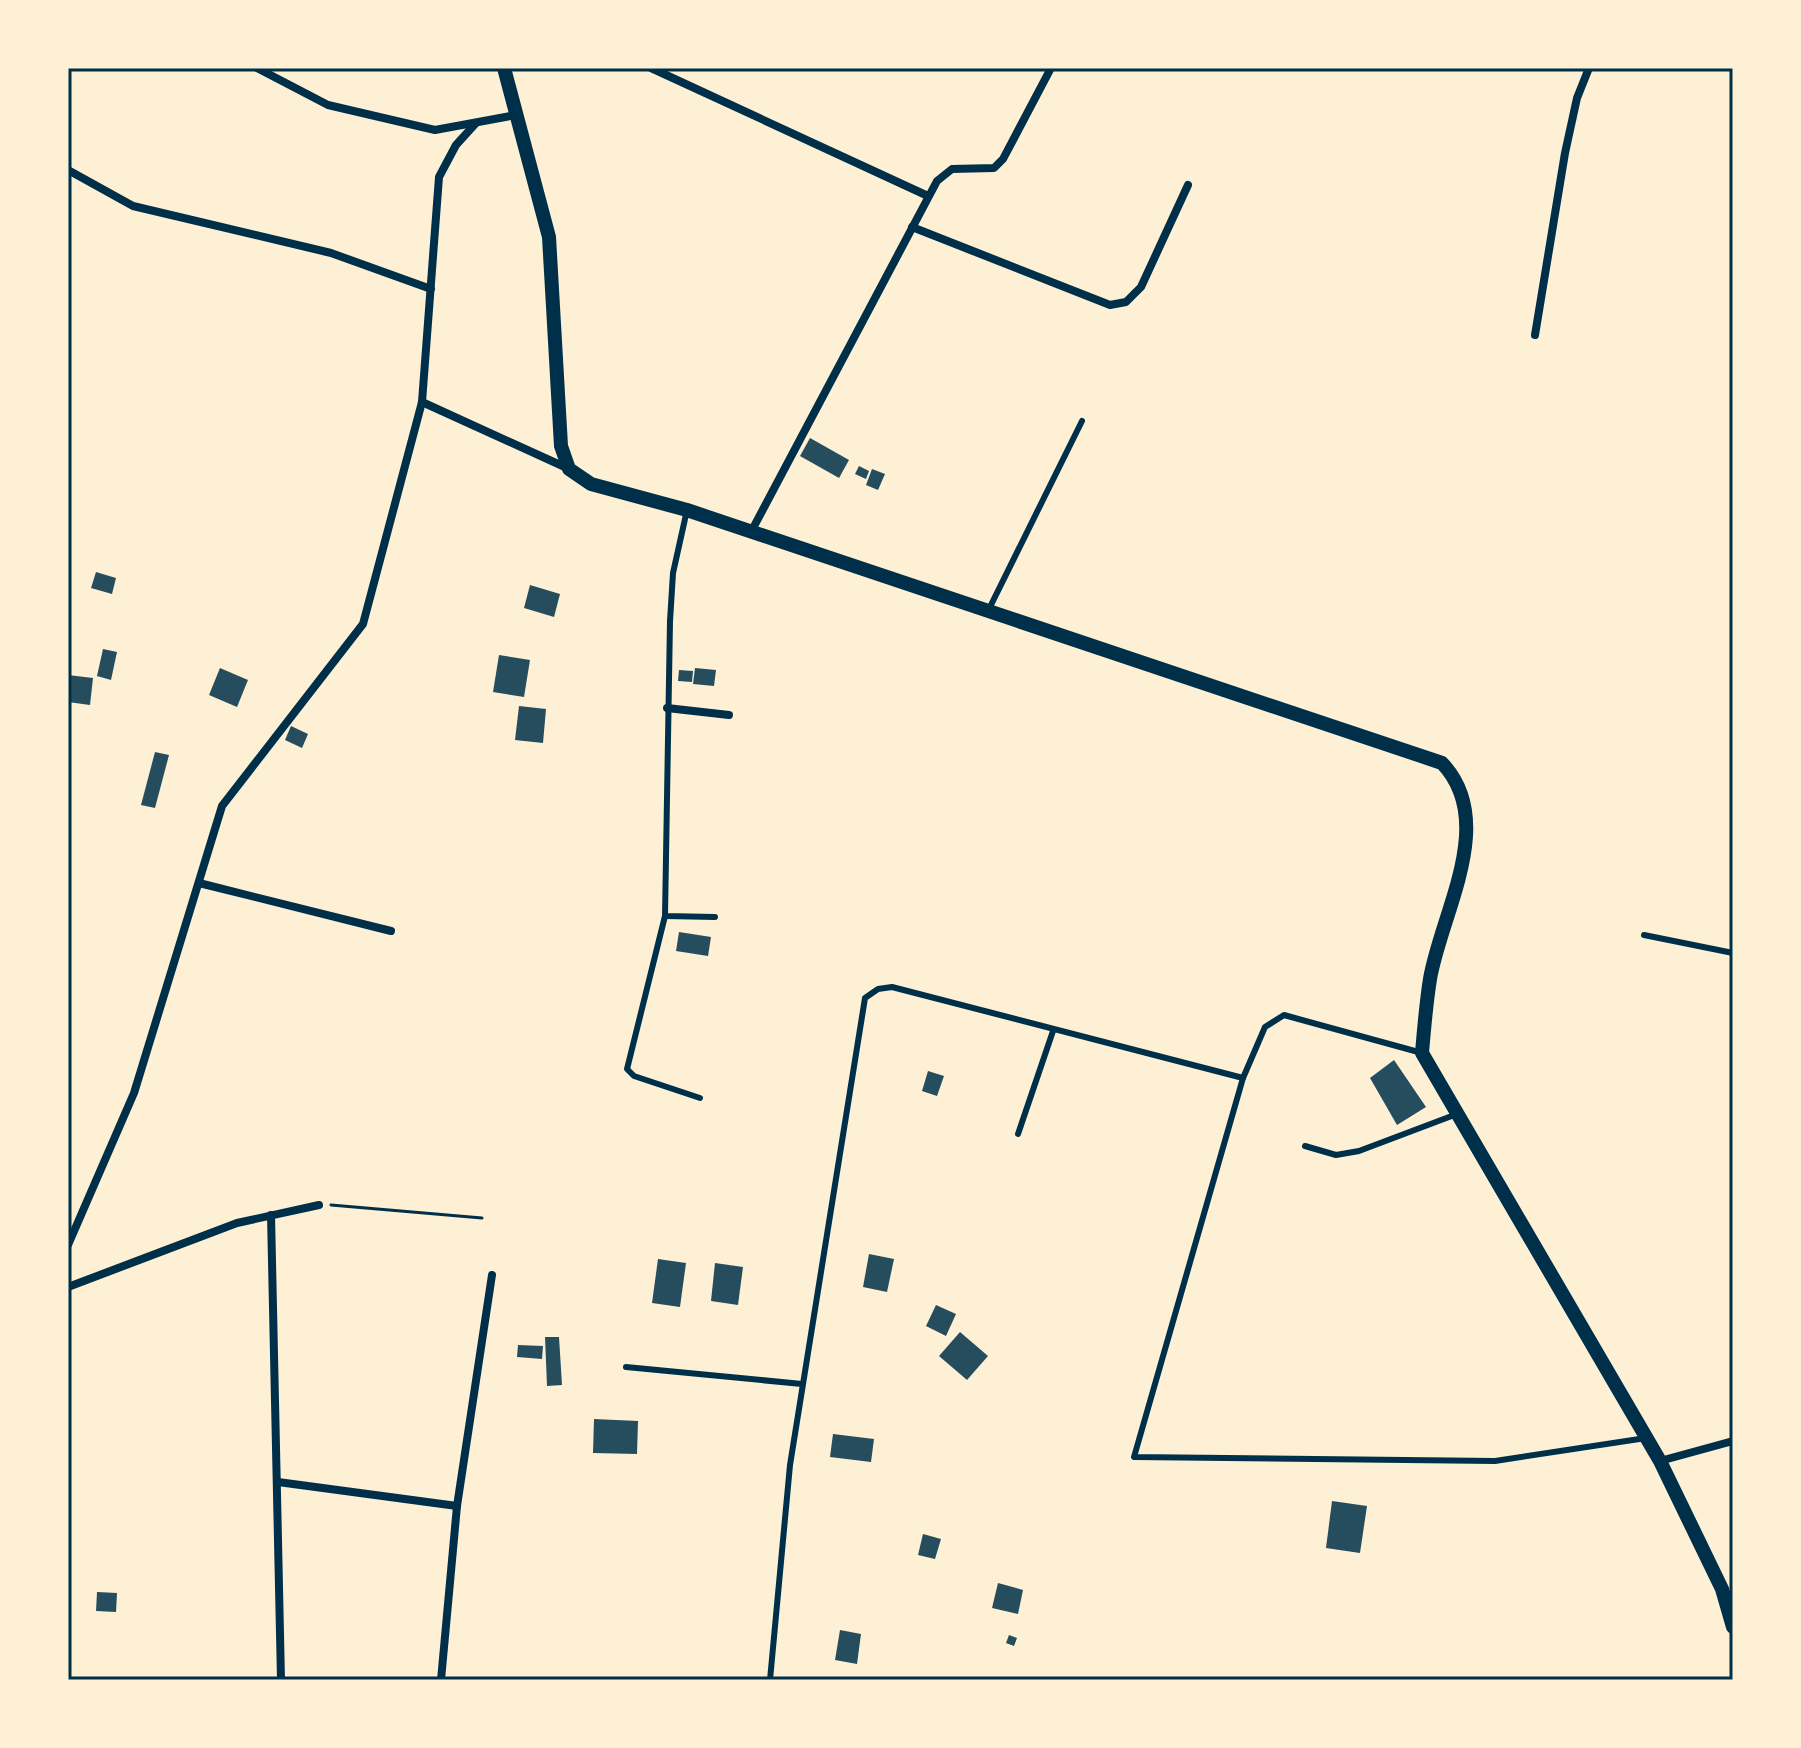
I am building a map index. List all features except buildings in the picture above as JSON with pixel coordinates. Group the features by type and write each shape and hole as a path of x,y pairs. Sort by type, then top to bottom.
{"street":[{"path":"257,68 328,105 435,130 516,115"},
{"path":"504,68 549,237 561,446 569,469"},
{"path":"651,68 928,196"},
{"path":"751,533 937,181 952,169 994,168 1003,159 1051,68"},
{"path":"1535,335 1565,153 1577,98 1589,68"},
{"path":"68,1245 134,1093 222,806 363,624 422,402 439,177 456,145 476,123"},
{"path":"68,170 133,206 331,253 431,289"},
{"path":"912,227 1110,305 1126,302 1141,287 1188,185"},
{"path":"422,402 569,469 591,484 687,510 1442,763 1455,777 1466,824 1463,858 1430,978 1422,1053 1660,1461 1722,1589 1733,1627"},
{"path":"667,708 729,715"},
{"path":"199,883 391,931"},
{"path":"68,1287 237,1223 319,1205"},
{"path":"271,1215 281,1680"},
{"path":"441,1680 457,1506 492,1275"},
{"path":"1660,1461 1733,1441"},
{"path":"278,1482 457,1506"}],"lane":[{"path":"988,611 1082,421"},
{"path":"687,510 673,573 667,708 665,916 627,1069 634,1076 700,1098"},
{"path":"665,916 715,917"},
{"path":"1644,935 1733,953"},
{"path":"770,1680 790,1465 865,998 878,989 892,987 1243,1078"},
{"path":"1422,1053 1284,1015 1265,1027 1243,1078 1134,1457 1495,1461 1646,1438"},
{"path":"1018,1134 1053,1031"},
{"path":"1305,1146 1336,1155 1359,1151 1457,1114"},
{"path":"626,1367 802,1384"}],"path":[{"path":"319,1205 482,1218"}]}
